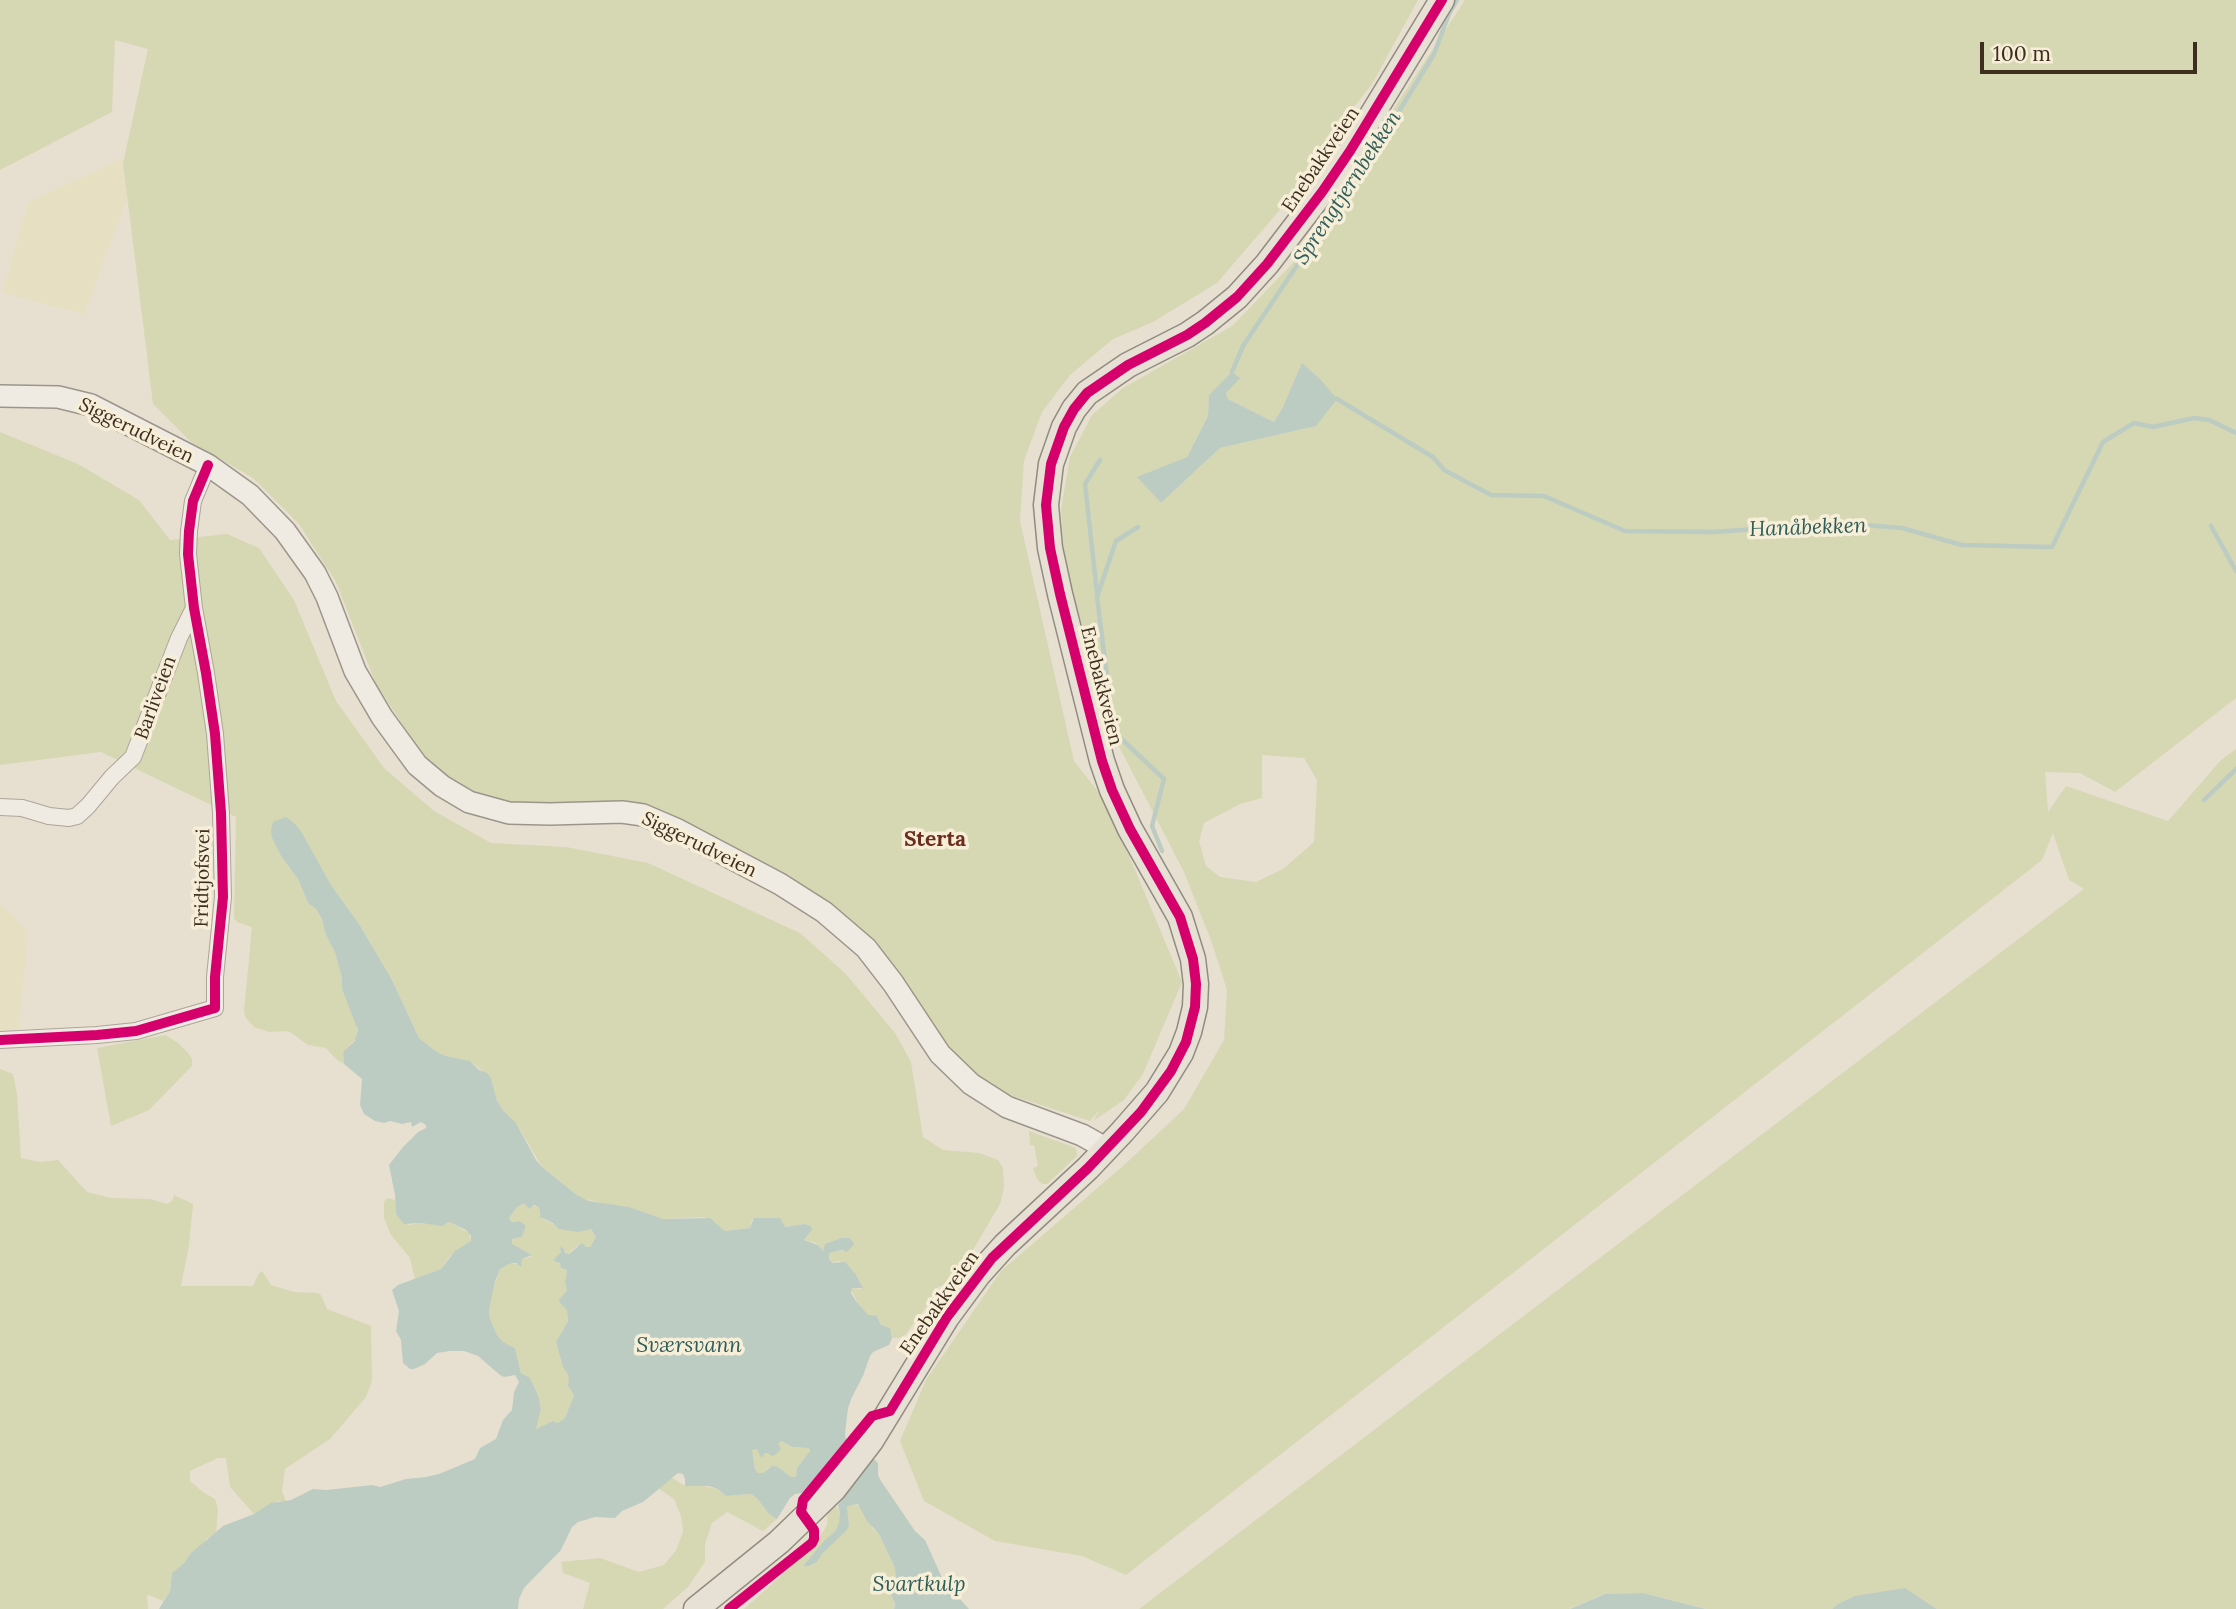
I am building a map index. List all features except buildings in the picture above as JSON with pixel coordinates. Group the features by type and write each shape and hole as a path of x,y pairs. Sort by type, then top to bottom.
{"main road":[{"name":"Enebakkveien","path":"696,1609 792,1530 853,1467 947,1317 978,1275 1005,1245 1107,1149 1157,1092 1181,1053 1195,1007 1195,969 1188,937 1180,917 1119,807 1096,738 1050,548 1046,494 1051,464 1056,445 1069,418 1087,393 1128,365 1205,323 1237,297 1267,264 1343,162 1442,0"},
{"name":"Siggerudveien","path":"0,396 50,397 80,402 123,420 208,466 250,495 275,518 296,544 321,583 362,685 407,753 442,786 469,802 509,813 622,812 643,815 678,830 780,884 824,912 866,948 940,1054 971,1084 1007,1107 1082,1135 1107,1149"}],"street":[{"name":"Fridtjofsvei","path":"0,1040 136,1031 215,1008 215,977 223,897 221,813 215,734 189,575 189,531 193,500 208,466"},
{"name":"Barliveien","path":"0,807 22,808 49,816 69,818 77,816 88,807 112,777 133,757 179,638 194,608"}],"shaded area":[{"path":"120,159 140,165 84,314 2,293 28,202"},
{"path":"0,903 28,931 19,1029 0,1031"}],"green space":[{"path":"0,0 1418,0 1372,84 1328,140 1303,183 1217,283 1153,322 1113,339 1070,375 1042,412 1024,461 1020,521 1074,761 1107,803 1182,982 1143,1074 1124,1100 1093,1121 1100,1109 1090,1121 995,1090 943,1046 903,979 851,921 719,838 645,807 523,806 493,802 458,786 422,754 376,684 336,582 299,524 253,478 191,442 153,404 123,163 148,49 115,40 112,112 0,170"},
{"path":"1465,0 2236,0 2236,698 2115,792 2080,773 2045,772 2048,812 2066,786 2168,821 2221,760 2236,749 2236,1609 1937,1609 1905,1588 1838,1604 1832,1609 1707,1609 1643,1593 1604,1594 1569,1609 1139,1609 2084,889 2069,880 2053,833 2042,860 1126,1575 1082,1556 995,1541 924,1501 900,1441 926,1380 1001,1271 1123,1166 1184,1109 1224,1040 1227,990 1212,943 1184,872 1113,735 1065,567 1061,509 1070,457 1092,415 1123,388 1232,326 1292,264","holes":["1226,393 1228,399 1274,422 1283,407 1316,426 1220,448 1161,503 1138,477 1187,457 1208,416 1209,395","1262,755 1304,758 1317,780 1314,842 1283,869 1256,882 1220,877 1206,866 1199,841 1204,823 1240,804 1262,798"]},
{"path":"0,432 78,464 139,500 170,540 227,534 259,548 294,600 336,701 384,768 434,811 491,843 566,847 648,863 800,933 846,974 895,1033 911,1062 923,1137 943,1150 979,1153 998,1160 1003,1168 1004,1188 1000,1204 970,1255 948,1283 938,1287 933,1298 905,1335 892,1338 891,1332 881,1325 878,1317 868,1316 862,1311 851,1290 861,1289 857,1276 839,1261 831,1263 829,1259 829,1253 834,1250 844,1251 842,1238 830,1242 823,1251 816,1243 804,1240 812,1230 804,1224 785,1227 752,1220 750,1228 725,1231 704,1217 662,1219 629,1207 581,1198 542,1167 516,1123 497,1101 491,1078 470,1061 437,1052 419,1038 391,978 301,833 272,838 298,879 308,903 322,919 325,933 335,952 342,989 356,1021 358,1037 343,1052 344,1064 326,1048 308,1045 290,1032 269,1032 254,1027 244,1011 252,927 237,922 234,918 236,817 101,752 0,765"},
{"path":"165,1035 188,1053 192,1066 149,1110 111,1126 97,1048"},
{"path":"0,1069 13,1074 21,1158 40,1162 58,1160 87,1192 111,1198 151,1199 167,1204 172,1201 174,1195 193,1204 181,1286 253,1286 262,1271 271,1285 294,1292 318,1293 327,1309 371,1326 372,1381 366,1397 330,1439 285,1469 282,1491 286,1501 278,1501 254,1514 230,1487 226,1458 218,1458 190,1471 190,1481 215,1499 218,1510 216,1534 207,1538 201,1547 190,1554 172,1573 170,1591 163,1601 147,1596 148,1609 0,1609"},
{"path":"1029,1131 1076,1148 1077,1156 1047,1184 1042,1184 1037,1179 1033,1168 1038,1166 1034,1145 1030,1145"},
{"path":"387,1198 395,1200 396,1214 408,1225 444,1225 449,1222 469,1233 471,1241 449,1257 441,1269 415,1279 410,1258 391,1235 384,1218 384,1202"},
{"path":"523,1204 539,1207 539,1214 543,1219 563,1229 591,1229 596,1237 590,1247 577,1246 568,1254 563,1248 557,1261 567,1270 567,1291 560,1303 567,1309 568,1321 556,1342 563,1367 570,1376 568,1386 574,1395 565,1418 558,1423 553,1421 535,1429 541,1409 538,1395 530,1378 521,1373 515,1348 503,1342 497,1335 489,1309 500,1269 507,1264 522,1264 522,1259 531,1257 531,1254 512,1245 512,1239 522,1237 526,1226 520,1221 512,1222 509,1218 517,1207"},
{"path":"782,1441 792,1447 809,1448 810,1451 797,1468 796,1477 791,1477 778,1467 758,1473 751,1450 768,1453"},
{"path":"672,1478 685,1486 698,1485 718,1489 726,1496 751,1494 777,1519 763,1531 727,1512 712,1523 705,1544 705,1562 688,1587 663,1609 583,1609 590,1583 563,1573 561,1562 600,1558 639,1572 664,1565 676,1550 683,1532 681,1516 674,1499 658,1488"},
{"path":"849,1504 861,1506 873,1529 879,1534 895,1568 894,1609 744,1609 815,1545 827,1525 830,1507 837,1507 840,1523 836,1530 803,1566 817,1562 849,1526"}],"water":[{"path":"1302,363 1337,399 1316,426 1220,448 1161,503 1137,477 1187,457 1208,416 1209,395 1232,372 1240,378 1226,393 1228,399 1274,422"},
{"name":"Sværsvann","path":"286,817 302,833 331,885 359,924 391,978 419,1038 437,1052 470,1061 479,1070 487,1073 497,1101 516,1123 536,1160 577,1195 589,1201 629,1207 663,1219 710,1218 725,1231 750,1228 754,1218 780,1218 785,1227 804,1224 811,1226 812,1230 804,1240 818,1245 823,1251 825,1244 841,1238 849,1238 853,1242 847,1252 842,1250 829,1253 829,1259 832,1263 845,1262 857,1276 863,1288 852,1288 851,1293 868,1315 877,1316 881,1325 890,1328 892,1338 889,1345 870,1356 852,1397 845,1434 849,1454 874,1459 878,1463 881,1481 915,1531 925,1540 944,1582 969,1609 894,1609 891,1594 896,1584 895,1568 879,1534 867,1521 858,1504 847,1506 849,1526 846,1531 817,1562 803,1566 836,1530 840,1514 838,1505 854,1483 810,1497 802,1493 795,1494 777,1519 751,1494 726,1496 709,1486 685,1486 683,1474 678,1473 643,1502 622,1511 615,1518 595,1517 578,1522 572,1527 561,1550 524,1588 518,1609 159,1609 170,1591 172,1573 190,1554 223,1526 254,1514 271,1503 291,1500 313,1489 372,1485 380,1487 406,1479 439,1474 475,1459 480,1448 496,1439 503,1420 512,1410 514,1392 519,1382 515,1375 504,1377 478,1356 464,1351 437,1353 425,1364 414,1369 403,1363 401,1340 396,1331 399,1311 392,1290 398,1285 441,1269 455,1251 471,1241 471,1236 466,1230 449,1222 442,1226 404,1224 396,1214 389,1165 426,1125 421,1122 412,1127 411,1122 384,1123 364,1114 360,1105 362,1079 344,1064 343,1052 355,1041 358,1030 342,989 335,952 325,933 322,919 308,903 298,879 272,838 273,822","holes":["523,1204 529,1209 534,1205 539,1207 540,1217 559,1229 578,1232 591,1229 596,1237 590,1247 582,1243 569,1254 560,1247 561,1252 554,1261 567,1270 567,1291 559,1300 567,1310 568,1321 556,1342 563,1367 569,1376 568,1386 574,1395 565,1418 558,1423 553,1421 536,1429 541,1409 538,1395 530,1378 521,1373 515,1348 503,1342 497,1335 489,1309 500,1269 516,1263 521,1267 522,1259 532,1255 512,1244 512,1239 522,1237 526,1226 520,1221 512,1222 509,1218 517,1207","782,1441 792,1447 809,1448 810,1451 797,1468 796,1477 772,1466 763,1473 758,1473 752,1450 757,1449 763,1457 768,1453 772,1456 781,1449 778,1444"]},
{"path":"1905,1588 1937,1609 1832,1609 1855,1596"},
{"path":"1643,1593 1706,1609 1570,1609 1605,1594"}],"waterway":[{"name":"Sprengtjernbekken","path":"1232,372 1243,346 1387,131 1434,54 1457,0"},
{"name":"Hanåbekken","path":"1337,399 1433,457 1444,470 1491,495 1544,496 1625,531 1714,532 1840,523 1902,528 1962,545 2052,547 2103,442 2134,423 2153,427 2194,418 2209,420 2236,433"},
{"path":"1097,593 1085,484 1100,460"},
{"path":"2211,526 2236,571"},
{"path":"1138,527 1116,541 1097,597 1114,732 1164,779 1152,826 1162,851"},
{"path":"2204,800 2236,769"}],"cycle path":[{"path":"729,1609 812,1543 814,1530 801,1512 803,1500 872,1416 890,1411 947,1317 992,1258 1088,1168 1141,1112 1171,1071 1186,1042 1195,1007 1193,959 1180,917 1130,829 1102,761 1050,548 1046,505 1051,464 1064,427 1087,393 1128,365 1205,323 1237,297 1267,264 1350,151 1442,0"},
{"path":"0,1040 136,1031 215,1008 215,977 223,897 221,813 215,734 188,554 193,501 208,465"}],"district":[{"name":"Sterta","path":"935,840"}],"water label":[{"name":"Svartkulp","path":"919,1585"}]}
